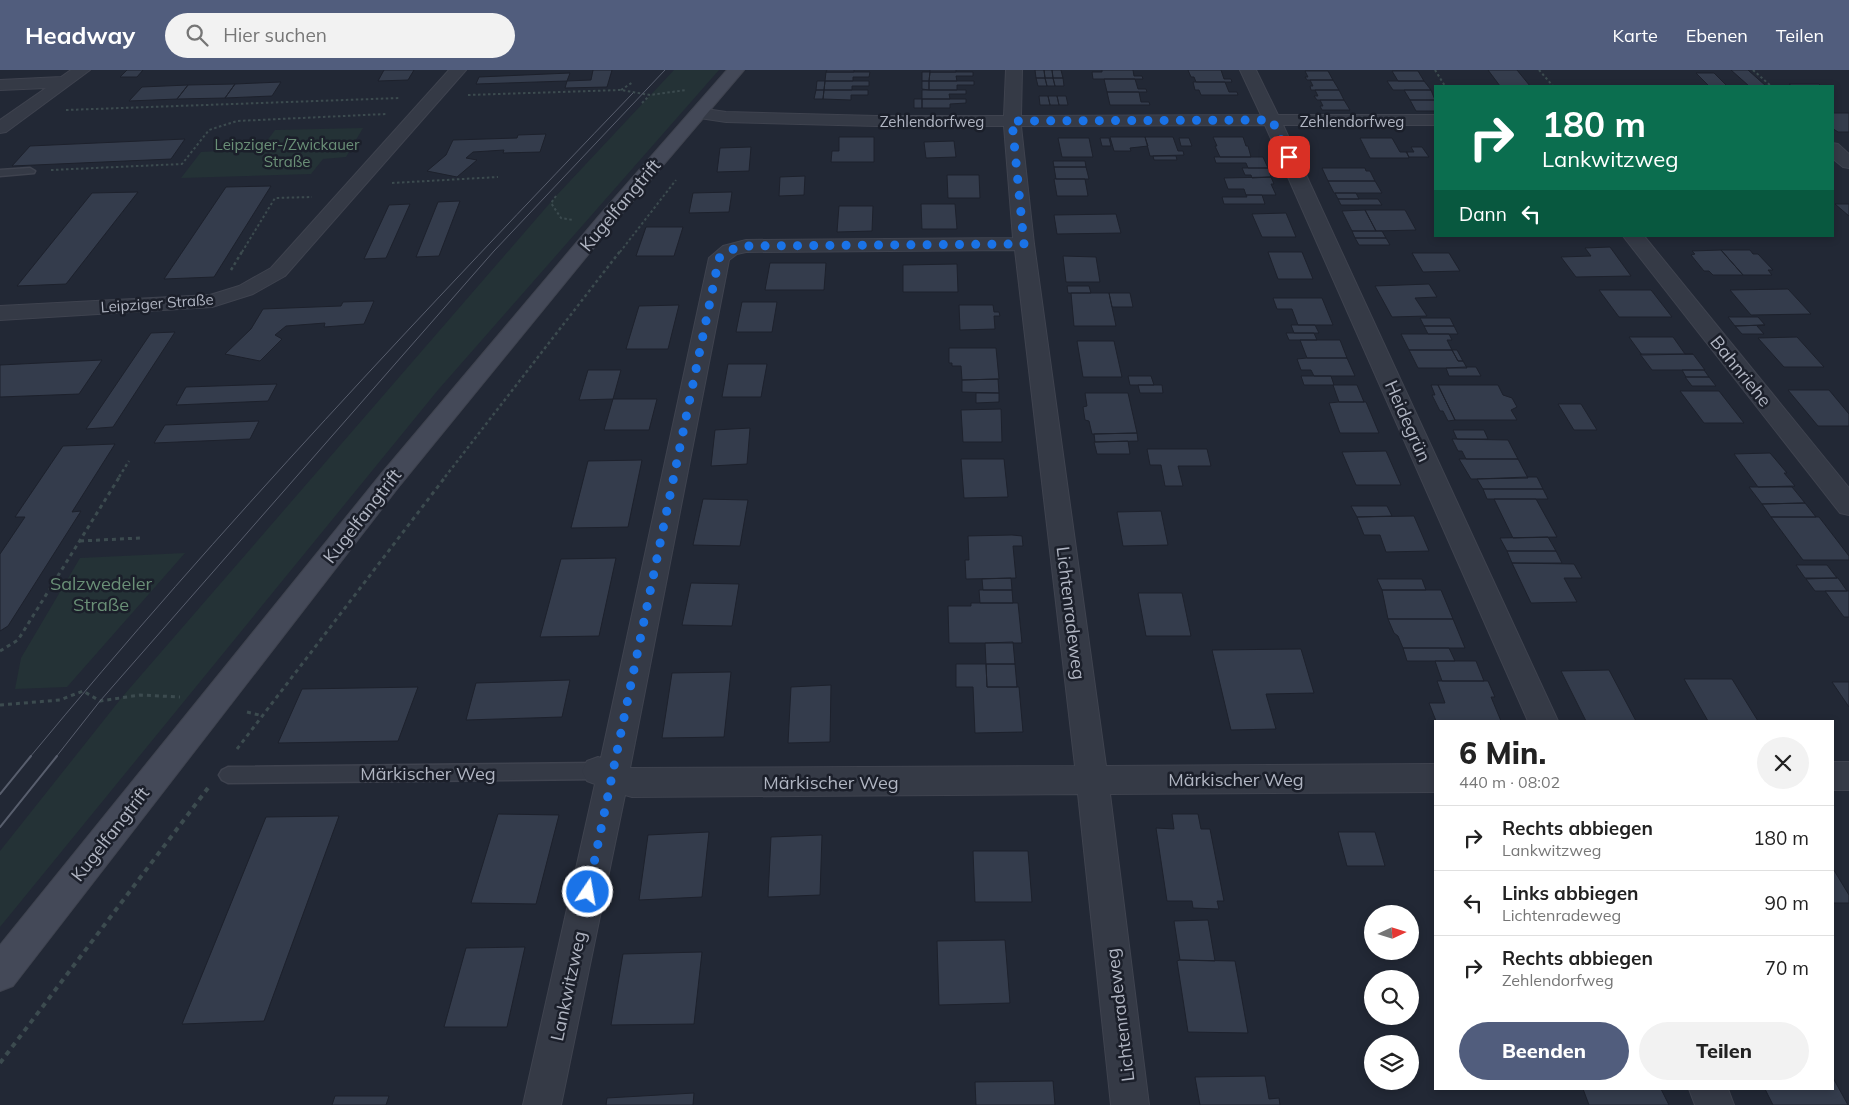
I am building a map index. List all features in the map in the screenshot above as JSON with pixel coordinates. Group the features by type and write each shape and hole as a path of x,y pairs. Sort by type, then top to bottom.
{"street":[{"path":"0,128 82,70"},
{"name":"Leipziger Straße","path":"0,313 212,301 246,290 278,272 458,70"},
{"name":"Kugelfangtrift","path":"0,973 391,479 606,220 736,70"},
{"name":"Lichtenradeweg","path":"1014,70 1012,121 1024,244 1092,780 1130,1105"},
{"name":"Heidegrün","path":"1248,70 1543,720"},
{"path":"0,85 64,82"},
{"name":"Zehlendorfweg","path":"699,113 726,117 830,120 1434,120"},
{"path":"1834,150 1849,162"},
{"name":"Bahnriehe","path":"1634,237 1849,506"},
{"name":"Lankwitzweg","path":"542,1105 605,774 719,258 730,250 746,246 1024,244"},
{"name":"Märkischer Weg","path":"605,774 632,783 1434,778"},
{"path":"1834,776 1849,776"},
{"path":"1708,1090 1715,1105"}],"lane":[{"path":"0,173 30,171"},
{"name":"Märkischer Weg","path":"228,774 605,774"}],"path":[{"path":"1435,70 1445,85"},
{"path":"1540,70 1552,85"},
{"path":"1753,70 1770,85"},
{"path":"23,112 621,90 633,82"},
{"path":"642,103 650,95"},
{"path":"30,171 182,164 209,130 237,121 419,113"},
{"path":"212,301 275,198 498,177"},
{"path":"234,753 548,343 677,179"},
{"path":"556,196 551,203 561,218 578,220"},
{"path":"0,651 18,640 129,461"},
{"path":"80,540 140,538"},
{"path":"1,705 60,700 83,691 100,701 123,696 169,695 263,716"},
{"path":"0,1063 212,783"}],"green space":[{"path":"674,70 719,70 438,390 0,927 0,851 123,696 556,196"},
{"name":"Leipziger-/Zwickauer Straße","path":"363,128 346,157 323,159 311,174 181,178 201,152 261,149 275,130"},
{"name":"Salzwedeler Straße","path":"185,553 67,687 15,689 21,658 80,558"}],"building":[{"path":"127,70 143,70 137,77 120,77"},
{"path":"384,70 414,70 408,80 378,81"},
{"path":"593,70 612,70 607,87 565,88 567,81 591,80"},
{"path":"827,70 854,70 854,72 826,72"},
{"path":"930,70 956,70 956,72 930,72"},
{"path":"1035,70 1044,70 1045,78 1036,78"},
{"path":"1044,70 1052,70 1053,78 1045,78"},
{"path":"1052,70 1061,70 1063,78 1053,78"},
{"path":"1102,70 1133,70 1134,76 1142,76 1143,79 1093,79 1092,72 1102,72"},
{"path":"1188,70 1221,70 1224,79 1231,79 1232,82 1196,82"},
{"path":"1488,70 1517,70 1529,85 1499,85"},
{"path":"1731,70 1748,70 1765,85 1748,85"},
{"path":"1305,71 1328,71 1333,80 1307,80 1305,77 1308,77"},
{"path":"1392,71 1418,71 1424,81 1398,81"},
{"path":"826,72 870,72 869,77 853,77 853,81 825,81"},
{"path":"922,72 930,72 929,81 922,81"},
{"path":"930,72 973,72 973,76 956,76 957,81 929,81"},
{"path":"570,73 567,81 476,84 479,77"},
{"path":"1696,73 1714,73 1726,85 1708,85"},
{"path":"1036,78 1045,78 1047,86 1038,86"},
{"path":"1045,78 1053,78 1055,86 1047,86"},
{"path":"1053,78 1063,78 1064,86 1055,86"},
{"path":"1104,79 1135,79 1138,89 1146,89 1147,92 1107,92"},
{"path":"1310,80 1333,80 1339,90 1311,90 1310,86 1313,86"},
{"path":"817,81 825,81 824,90 816,90"},
{"path":"825,81 869,81 869,86 852,86 852,90 824,90"},
{"path":"922,81 929,81 929,90 922,89"},
{"path":"929,81 974,81 974,85 957,85 957,90 929,90"},
{"path":"1387,81 1424,81 1431,90 1393,90"},
{"path":"281,82 272,96 225,98 235,84"},
{"path":"1193,82 1225,82 1229,92 1237,92 1238,95 1201,95 1199,90 1195,90"},
{"path":"235,84 225,98 177,99 188,85"},
{"path":"1789,84 1820,85 1790,85"},
{"path":"188,85 177,99 129,101 142,87"},
{"path":"816,90 824,90 823,99 814,99"},
{"path":"824,90 868,90 868,95 851,95 851,100 823,99"},
{"path":"922,90 966,90 966,94 949,94 950,99 922,99"},
{"path":"1315,90 1339,90 1344,100 1317,100 1314,96 1318,96"},
{"path":"1404,90 1431,90 1434,98 1434,100 1410,100"},
{"path":"1107,92 1139,92 1141,102 1149,102 1150,105 1110,105"},
{"path":"1039,96 1048,96 1050,105 1040,105"},
{"path":"1048,96 1057,96 1059,105 1050,105"},
{"path":"1057,96 1066,96 1068,105 1059,105"},
{"path":"914,99 922,99 922,108 914,108"},
{"path":"922,99 966,99 966,103 950,104 950,108 922,108"},
{"path":"1320,100 1344,100 1350,110 1322,110 1320,106 1323,106"},
{"path":"1410,100 1434,100 1434,111 1416,111"},
{"path":"1834,113 1849,113 1849,132 1838,132 1834,129"},
{"path":"546,134 540,152 503,153 504,150 473,152 466,158 477,160 457,177 427,171 446,155 453,140 517,138 518,135"},
{"path":"839,137 874,137 874,162 831,162 832,151 839,151"},
{"path":"1110,137 1145,137 1148,146 1130,148 1131,151 1114,151"},
{"path":"1145,137 1173,137 1178,151 1183,151 1184,155 1150,156"},
{"path":"1213,137 1243,137 1251,157 1220,157"},
{"path":"1058,138 1089,138 1093,157 1062,157"},
{"path":"1100,138 1109,138 1111,146 1102,146"},
{"path":"1179,138 1189,138 1192,146 1181,146"},
{"path":"1360,138 1392,138 1400,152 1407,152 1409,158 1370,158"},
{"path":"185,139 171,159 12,166 30,146"},
{"path":"954,141 956,157 926,158 924,142"},
{"path":"751,147 749,171 717,172 720,148"},
{"path":"1411,147 1422,147 1429,157 1409,157 1406,152 1414,152"},
{"path":"1153,156 1176,156 1177,160 1154,160"},
{"path":"1214,157 1263,157 1268,168 1248,168 1246,163 1216,163"},
{"path":"1053,161 1085,161 1086,167 1054,167"},
{"path":"1054,167 1086,167 1089,179 1056,179"},
{"path":"1242,168 1268,168 1271,177 1252,178 1251,175 1245,175"},
{"path":"1322,168 1365,168 1366,171 1370,171 1375,181 1328,181"},
{"path":"947,175 979,175 980,198 948,198"},
{"path":"805,176 804,195 779,196 780,177"},
{"path":"1271,177 1274,184 1271,184 1276,195 1246,195 1244,189 1228,189 1224,178"},
{"path":"1054,179 1085,179 1088,196 1057,196"},
{"path":"1328,181 1375,181 1382,193 1334,193"},
{"path":"271,186 214,277 164,279 226,187"},
{"path":"138,192 66,284 17,286 92,193"},
{"path":"732,192 729,212 689,213 693,193"},
{"path":"1335,193 1356,193 1359,199 1338,199"},
{"path":"1246,195 1262,195 1265,204 1224,204 1222,197 1247,197"},
{"path":"1338,199 1378,199 1382,205 1341,205"},
{"path":"460,201 439,256 416,257 438,202"},
{"path":"410,204 386,258 364,259 389,205"},
{"path":"921,204 955,204 957,229 922,229"},
{"path":"1835,204 1849,204 1849,216"},
{"path":"839,206 873,206 872,231 837,232"},
{"path":"1365,210 1405,210 1416,230 1376,231"},
{"path":"1365,210 1376,231 1352,231 1342,211"},
{"path":"1286,213 1296,237 1262,237 1252,214"},
{"path":"1116,214 1121,233 1057,234 1054,215"},
{"path":"646,227 683,227 674,256 636,256"},
{"path":"1352,231 1382,231 1386,238 1355,238"},
{"path":"1355,238 1386,238 1390,245 1359,245"},
{"path":"1610,247 1631,276 1576,277 1561,257 1591,256 1585,248"},
{"path":"1721,250 1743,275 1713,275 1709,271 1704,271 1691,255 1695,254 1692,251"},
{"path":"1721,250 1750,250 1753,254 1758,254 1773,270 1768,270 1772,275 1743,275"},
{"path":"1268,252 1302,252 1313,279 1278,279"},
{"path":"1412,253 1449,253 1460,271 1423,272"},
{"path":"1063,256 1096,257 1100,282 1066,282"},
{"path":"770,263 826,263 824,290 765,290"},
{"path":"957,264 958,292 903,292 903,265"},
{"path":"1429,284 1437,297 1415,298 1427,316 1392,317 1375,286"},
{"path":"1067,286 1089,286 1091,293 1068,293"},
{"path":"1788,289 1811,314 1751,315 1730,290"},
{"path":"1599,290 1651,290 1672,317 1619,317"},
{"path":"1071,293 1109,293 1116,326 1074,326"},
{"path":"1109,293 1130,293 1133,307 1112,307"},
{"path":"1273,298 1322,298 1333,325 1298,325 1292,309 1277,309"},
{"path":"374,301 364,324 324,327 325,323 286,326 275,335 282,339 260,361 225,354 251,329 263,309 341,306 343,302"},
{"path":"742,302 777,302 772,332 736,332"},
{"path":"679,305 668,349 626,349 639,306"},
{"path":"959,305 993,305 994,312 999,312 1000,316 994,316 995,329 960,330"},
{"path":"1728,317 1758,317 1765,325 1735,326"},
{"path":"1420,318 1450,318 1454,326 1424,326"},
{"path":"1291,325 1315,325 1319,333 1294,333"},
{"path":"1765,325 1757,326 1764,334 1742,334 1735,326"},
{"path":"1424,326 1454,326 1458,334 1428,334"},
{"path":"175,332 113,427 86,429 151,333"},
{"path":"1286,333 1314,333 1317,340 1289,340"},
{"path":"1401,334 1449,334 1452,340 1447,340 1452,350 1409,350"},
{"path":"1629,337 1673,337 1685,354 1693,354 1642,355"},
{"path":"1797,337 1824,367 1784,367 1758,338"},
{"path":"1300,340 1340,340 1347,358 1307,358"},
{"path":"1077,341 1114,341 1122,377 1083,377"},
{"path":"949,348 996,348 999,379 962,380 961,366 952,366 952,363 949,363"},
{"path":"1409,350 1452,350 1458,361 1463,361 1467,368 1418,368"},
{"path":"1452,350 1457,350 1463,361 1458,361"},
{"path":"1640,354 1693,354 1705,370 1652,370"},
{"path":"1347,358 1355,376 1314,376 1311,370 1301,370 1297,359"},
{"path":"102,360 79,394 0,397 0,365"},
{"path":"728,364 767,364 761,397 722,397"},
{"path":"1476,367 1481,376 1449,376 1446,368"},
{"path":"588,370 621,370 613,399 579,400"},
{"path":"1682,370 1704,370 1709,377 1686,377"},
{"path":"1128,376 1151,376 1154,385 1130,385"},
{"path":"1301,376 1331,376 1334,385 1304,385"},
{"path":"1685,377 1709,377 1716,386 1692,386"},
{"path":"998,379 999,393 962,392 962,380"},
{"path":"277,384 268,401 176,405 186,387"},
{"path":"1138,385 1162,385 1163,393 1140,393"},
{"path":"1333,385 1357,385 1364,402 1339,402"},
{"path":"1431,385 1438,385 1455,420 1448,421 1443,411 1440,411 1432,395 1435,395"},
{"path":"1438,385 1498,385 1503,395 1512,398 1517,407 1511,410 1517,420 1455,420"},
{"path":"1788,390 1829,390 1849,414 1849,426 1818,426"},
{"path":"1680,391 1719,391 1744,423 1704,423"},
{"path":"976,393 999,393 999,402 976,403"},
{"path":"1085,393 1128,393 1137,433 1092,434 1089,421 1085,420 1083,407 1087,406"},
{"path":"613,399 657,399 649,430 604,430"},
{"path":"1366,402 1379,433 1340,433 1329,403"},
{"path":"1558,404 1581,404 1597,430 1574,430"},
{"path":"1001,409 1002,442 963,442 961,410"},
{"path":"259,421 250,439 154,443 165,425"},
{"path":"750,428 747,464 711,466 715,430"},
{"path":"1453,430 1484,430 1488,439 1457,439"},
{"path":"1137,433 1138,441 1095,442 1094,434"},
{"path":"1452,439 1508,440 1518,459 1466,459 1462,451 1458,451"},
{"path":"1128,441 1130,454 1097,454 1094,442"},
{"path":"115,444 72,512 81,511 8,626 0,631 0,554 25,517 15,517 63,446"},
{"path":"1147,449 1207,449 1211,466 1178,466 1183,486 1165,486 1161,465 1150,465"},
{"path":"1386,451 1401,485 1356,485 1342,452"},
{"path":"1770,453 1795,486 1758,487 1734,454"},
{"path":"961,459 1004,459 1008,497 964,498"},
{"path":"1459,459 1518,459 1528,478 1471,479"},
{"path":"642,460 628,527 571,528 588,461"},
{"path":"1537,477 1543,489 1483,489 1477,479"},
{"path":"1749,487 1792,487 1805,503 1762,504"},
{"path":"1483,489 1543,489 1548,499 1487,499"},
{"path":"703,499 748,500 740,546 693,545"},
{"path":"1494,499 1536,499 1557,537 1513,538"},
{"path":"1805,503 1816,517 1771,517 1762,504"},
{"path":"1351,506 1387,506 1392,516 1357,517"},
{"path":"1161,511 1168,545 1123,546 1117,512"},
{"path":"1414,516 1429,551 1386,552 1380,535 1364,535 1357,517"},
{"path":"1771,517 1819,517 1849,556 1849,560 1803,560"},
{"path":"968,536 1022,536 1023,546 1013,546 1016,578 966,579 965,560 969,560"},
{"path":"1548,537 1556,551 1507,551 1500,538"},
{"path":"1507,551 1556,551 1562,563 1512,563"},
{"path":"616,558 599,636 540,637 561,559"},
{"path":"1512,563 1574,564 1582,578 1564,578 1577,602 1531,603"},
{"path":"1796,565 1827,565 1837,578 1805,578"},
{"path":"1011,578 1012,590 983,590 982,579"},
{"path":"1838,578 1847,591 1815,591 1806,579"},
{"path":"1377,579 1422,579 1426,590 1382,590"},
{"path":"691,583 739,584 732,626 682,625"},
{"path":"979,590 1012,590 1013,603 980,603"},
{"path":"1382,590 1441,590 1453,619 1388,619"},
{"path":"1825,591 1849,591 1849,617 1844,617"},
{"path":"1138,593 1182,593 1191,636 1146,636"},
{"path":"971,603 1018,603 1022,643 949,643 948,606 971,606"},
{"path":"1388,619 1453,619 1465,648 1403,648"},
{"path":"1013,642 1015,664 986,664 985,643"},
{"path":"1403,648 1449,648 1455,661 1407,661"},
{"path":"1301,649 1314,693 1266,694 1276,729 1231,730 1212,650"},
{"path":"1435,661 1476,661 1484,681 1442,681"},
{"path":"956,664 986,664 987,687 1019,687 1023,732 975,733 973,687 956,687"},
{"path":"986,664 1015,664 1017,687 987,687"},
{"path":"1609,670 1635,720 1586,720 1561,671"},
{"path":"731,672 724,737 662,738 672,673"},
{"path":"1684,679 1732,679 1757,720 1707,720"},
{"path":"570,680 562,717 466,720 476,683"},
{"path":"1437,681 1488,681 1495,697 1491,697 1501,720 1436,720 1429,703 1445,703"},
{"path":"1832,682 1849,682 1849,707"},
{"path":"831,685 830,742 788,743 791,687"},
{"path":"418,687 398,741 278,743 302,689"},
{"path":"498,814 559,815 536,904 471,903"},
{"path":"1172,814 1198,814 1201,829 1210,829 1224,901 1217,901 1219,909 1193,908 1192,901 1167,901 1156,828 1174,829"},
{"path":"339,816 264,1021 182,1024 266,817"},
{"path":"709,832 702,897 639,900 648,835"},
{"path":"1338,832 1375,832 1385,866 1347,866"},
{"path":"822,835 820,895 768,897 771,837"},
{"path":"973,851 1028,851 1032,902 975,902"},
{"path":"1834,870 1849,895 1849,903 1834,903"},
{"path":"1208,920 1215,961 1180,960 1174,921"},
{"path":"1005,940 1010,1003 939,1005 937,941"},
{"path":"525,947 507,1027 444,1027 466,948"},
{"path":"702,952 694,1024 611,1025 623,954"},
{"path":"1177,961 1235,961 1248,1033 1188,1032"},
{"path":"1265,1076 1269,1099 1279,1098 1280,1105 1200,1105 1195,1077"},
{"path":"1834,1080 1848,1105 1773,1105 1766,1090 1834,1090"},
{"path":"1053,1081 1055,1105 976,1105 975,1082"},
{"path":"1583,1090 1662,1090 1669,1105 1589,1105"},
{"path":"694,1093 693,1105 606,1105 607,1098"},
{"path":"335,1096 389,1096 386,1105 332,1105"}],"tram line":[{"path":"56,757 100,701 494,251 665,70"},
{"path":"30,757 102,671 250,502 478,255 633,93"},
{"path":"0,794 31,756"},
{"path":"0,827 57,756"}],"route":[{"path":"588,892 719,258 730,250 746,246 1024,244 1012,121 1272,120 1289,157"}]}
